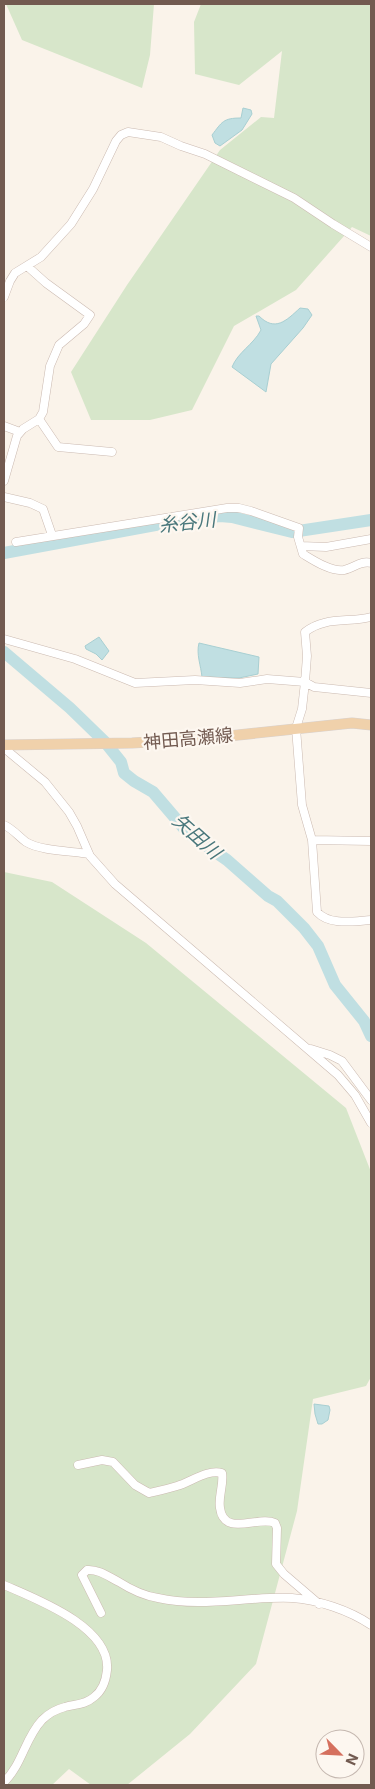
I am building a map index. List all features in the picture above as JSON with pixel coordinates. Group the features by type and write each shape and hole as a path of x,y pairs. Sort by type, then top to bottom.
{"main road":[{"name":"神田高瀬線","path":"4,746 191,740 352,723 371,725"}],"street":[{"path":"4,297 10,281 16,273 41,257 71,224 93,189 116,141 121,135 128,132 161,137 205,154 294,198 371,247"},
{"path":"4,481 17,436 39,418 43,412 50,366 59,346 84,324 90,315 46,283 27,266"},
{"path":"39,418 58,447 112,452"},
{"path":"4,426 20,432"},
{"path":"4,497 30,503 43,509 52,535"},
{"path":"16,542 52,535 240,508 299,528 298,534 303,554 336,569 344,570 366,561 371,563"},
{"path":"301,546 326,547 371,539"},
{"path":"371,617 318,624 305,632 307,656 305,682 302,709 296,728 302,805 312,840 317,912 321,917 335,921 371,920"},
{"path":"4,639 75,658 135,683 195,680 240,683 267,679 305,682 314,687 371,693"},
{"path":"4,746 45,782 69,812 89,854 115,884 309,1048 338,1075 354,1095 371,1123"},
{"path":"4,826 13,829 26,841 37,846 89,854"},
{"path":"312,840 371,841"},
{"path":"309,1048 342,1061 371,1100"},
{"path":"78,1465 102,1460 113,1462 134,1485 149,1493 178,1486 209,1473 222,1472 224,1482 220,1509 223,1518 232,1524 239,1525 264,1520 275,1523 277,1528 276,1564 284,1574 319,1604"},
{"path":"101,1613 82,1575 87,1570 98,1571 119,1583 155,1598 207,1602 292,1598 319,1604 359,1617 371,1625"},
{"path":"4,1585 63,1613 91,1634 105,1652 107,1664 106,1675 99,1691 93,1698 84,1703 57,1710 42,1720 30,1737 14,1770 4,1782"}],"green space":[{"path":"6,4 154,4 150,55 142,88 22,40"},
{"path":"201,4 371,4 371,236 352,227 296,290 234,326 192,410 150,420 91,420 71,372 127,285 220,150 261,117 274,118 282,51 239,85 195,74 194,22"},
{"path":"4,872 52,882 146,943 346,1108 371,1172 371,1377 366,1386 313,1399 297,1511 256,1664 190,1734 127,1785 91,1785 69,1769 52,1785 4,1785"}],"water":[{"path":"243,108 251,110 252,114 242,130 220,146 215,143 212,135 218,127 227,120 241,118"},
{"path":"300,308 308,309 312,315 271,364 266,392 232,367 261,330 256,316 275,324 290,317"},
{"path":"99,637 109,651 102,660 96,654 86,649 85,646"},
{"path":"199,643 259,657 258,674 239,678 202,677 198,656"},
{"path":"314,1404 329,1406 328,1420 322,1424 318,1424"}],"waterway":[{"name":"糸谷川","path":"4,553 177,521 220,516 232,517 292,532 371,520"},
{"name":"矢田川","path":"4,652 70,708 105,742 121,762 124,773 153,792 188,833 227,860 268,896 277,901 304,928 318,946 335,985 364,1021 371,1036"}]}
